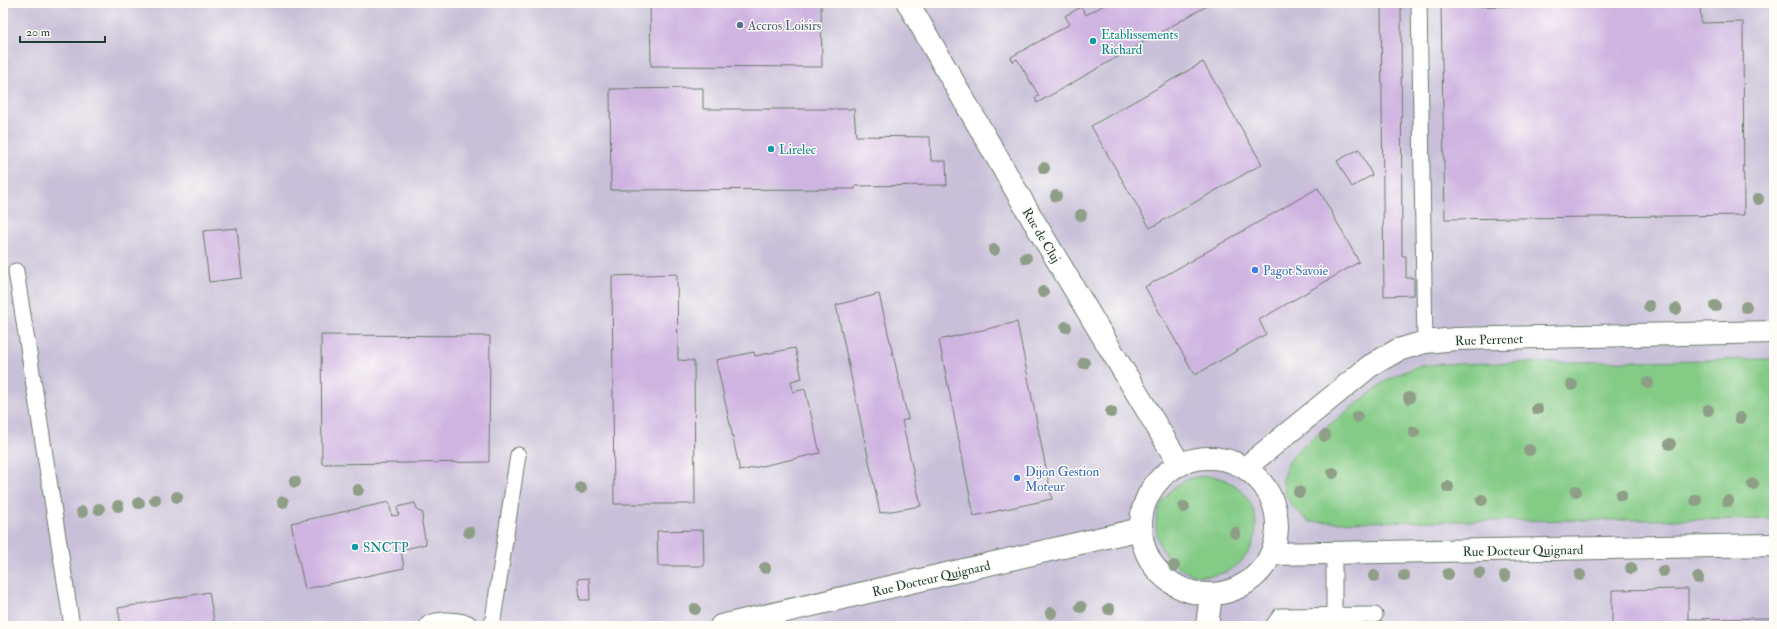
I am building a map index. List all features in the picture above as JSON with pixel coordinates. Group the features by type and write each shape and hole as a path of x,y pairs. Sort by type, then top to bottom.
{"street":[{"name":"Rue de Cluj","path":"908,3 1033,220 1180,465"},
{"name":"Rue Perrenet","path":"1245,468 1370,366 1398,350 1424,342 1456,339 1774,332"},
{"path":"1209,458 1228,461 1245,468 1260,480 1271,497 1276,515 1277,535 1271,554 1261,570 1247,583 1230,591 1211,594 1190,591 1171,582 1156,568 1145,550 1141,529 1144,507 1154,487 1170,470 1190,461 1209,458"},
{"name":"Rue Docteur Quignard","path":"721,626 1141,529"},
{"name":"Rue Docteur Quignard","path":"1271,554 1774,545"},
{"path":"1207,626 1211,594"},
{"path":"430,626 456,623 466,626"}],"lane":[{"path":"1419,3 1424,342"},
{"path":"16,271 72,626"},
{"path":"492,626 518,455"},
{"path":"1334,554 1334,615"},
{"path":"1273,626 1280,616 1375,615"}],"shaded area":[{"path":"3,3 1774,3 1774,626 3,626"}],"green space":[{"path":"1774,359 1774,519 1310,522 1292,505 1284,487 1283,478 1286,468 1291,458 1300,448 1388,379 1418,366 1440,364"},
{"path":"1206,476 1225,480 1241,491 1252,507 1256,526 1252,545 1241,561 1225,572 1206,576 1187,572 1171,561 1160,545 1156,526 1160,507 1171,491 1187,480"}],"building":[{"path":"650,3 821,3 822,67 651,66"},
{"name":"Etablissements Richard","path":"1108,3 1212,3 1037,103 1035,98 1039,96 1017,59 1013,62 1011,57 1070,24 1065,16 1081,7 1086,15"},
{"path":"1381,3 1401,3 1402,256 1406,256 1406,278 1414,278 1414,295 1384,296"},
{"path":"1700,4 1701,23 1743,22 1744,215 1445,219 1441,7"},
{"path":"1203,62 1262,164 1150,228 1091,126"},
{"name":"Lirelec","path":"703,88 703,109 854,109 856,136 930,137 931,161 946,161 947,185 855,186 855,189 611,190 610,89"},
{"path":"1359,149 1372,175 1352,187 1337,161"},
{"path":"1318,188 1359,262 1259,320 1266,334 1195,375 1145,287"},
{"path":"237,228 242,278 209,282 203,231"},
{"path":"677,274 678,360 694,361 695,504 614,504 612,276"},
{"path":"879,294 908,419 902,421 921,506 880,513 836,305"},
{"path":"1017,322 1052,499 974,516 939,340"},
{"path":"321,335 490,336 489,462 322,464"},
{"path":"795,348 802,378 791,381 793,392 805,389 820,453 740,471 716,360 754,352 755,356"},
{"name":"SNCTP","path":"389,502 392,516 399,515 397,507 415,503 418,511 423,513 422,523 426,544 401,550 404,568 305,589 291,523"},
{"path":"703,530 704,566 658,566 657,531"},
{"path":"589,578 590,600 580,600 578,579"},
{"path":"1688,589 1688,619 1772,618 1774,626 1612,626 1612,590"},
{"path":"209,592 215,626 121,626 118,608"}],"place":[{"name":"Accros Loisirs","path":"740,25"},
{"name":"Etablissements Richard","path":"1093,41"},
{"name":"Lirelec","path":"771,149"},
{"name":"Pagot Savoie","path":"1255,270"},
{"name":"Dijon Gestion Moteur","path":"1017,478"},
{"name":"SNCTP","path":"355,547"}]}
